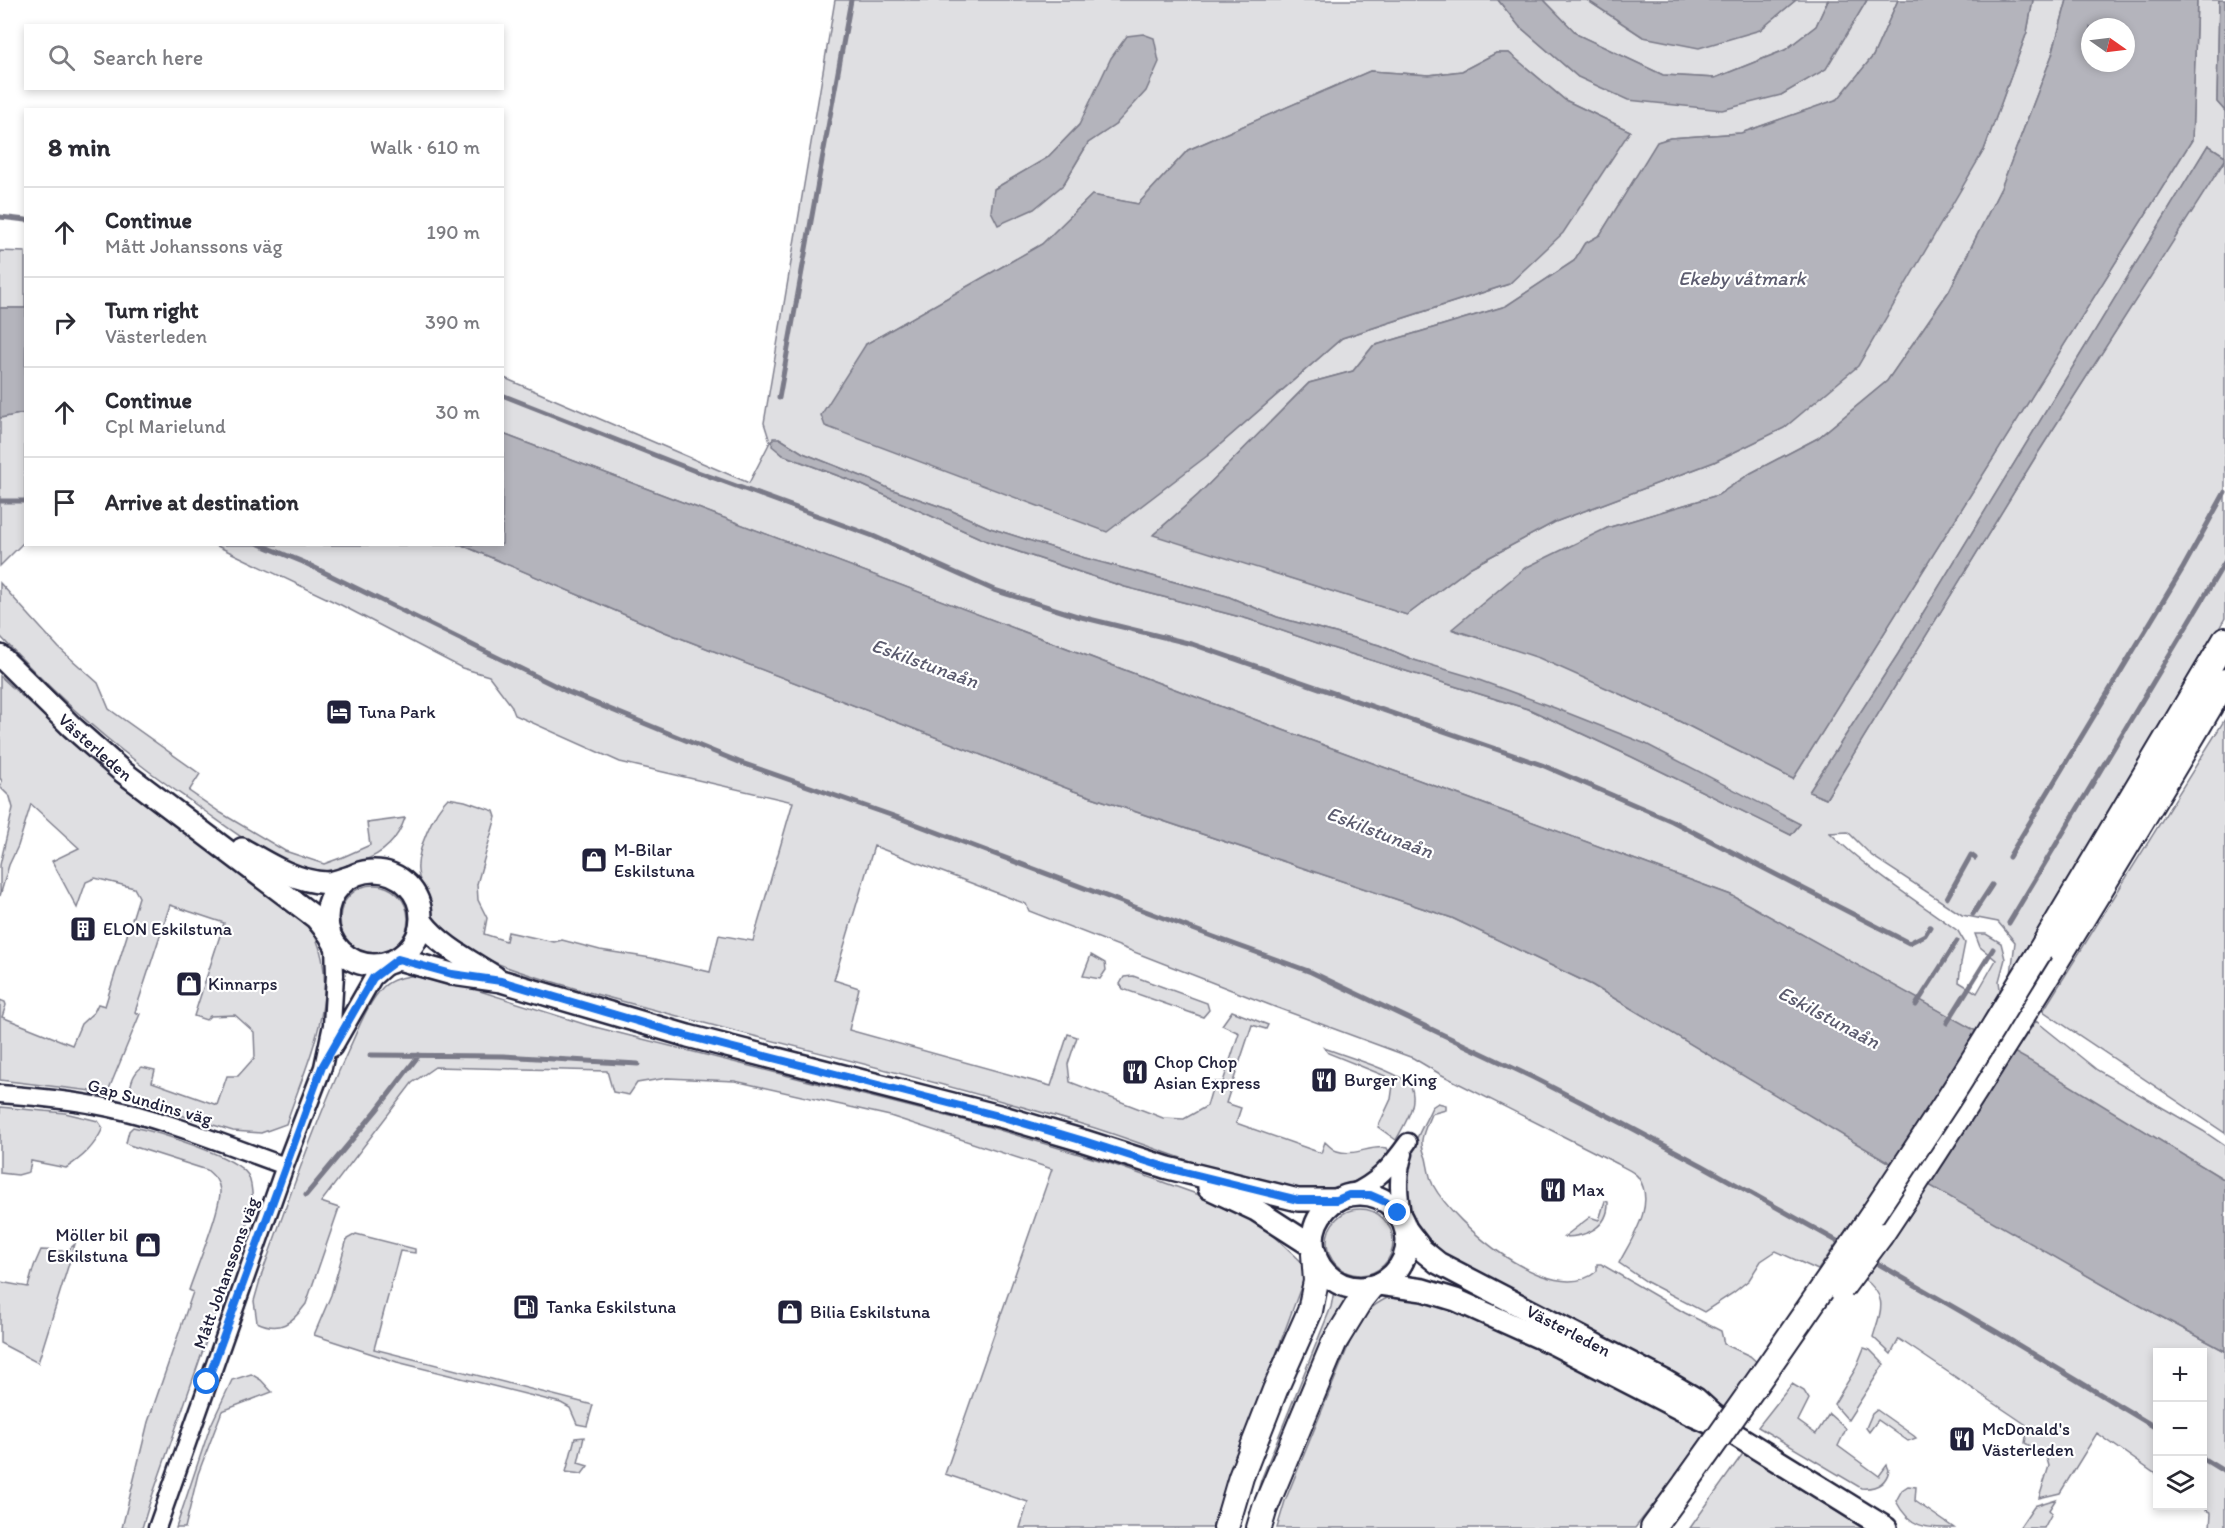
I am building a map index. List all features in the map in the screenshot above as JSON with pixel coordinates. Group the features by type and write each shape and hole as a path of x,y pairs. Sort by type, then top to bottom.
{"highway":[{"path":"2048,955 2225,640"},
{"path":"1669,1528 1691,1487 1768,1369 2048,955 2225,681"},
{"path":"1226,1528 1249,1455 1310,1311 1316,1281 1313,1250"},
{"path":"1259,1528 1334,1342 1360,1299 1375,1286"},
{"path":"1653,1528 1691,1487"}],"main road":[{"name":"Västerleden","path":"0,656 72,727 123,772 316,918 332,939"},
{"name":"Västerleden","path":"200,829 222,837 279,871 329,883 350,877"},
{"path":"377,871 401,879 417,897 422,922 412,947 394,961 377,966 360,964 345,956 332,939 327,915 332,897 343,882 359,873 377,871"},
{"path":"422,922 430,933 457,954 501,981"},
{"path":"394,961 452,974 501,981 687,1036 1003,1117 1168,1168 1298,1200 1362,1194 1379,1198 1393,1207 1404,1225 1407,1246 1403,1261 1394,1275 1375,1286 1353,1288 1332,1280 1319,1266 1313,1250 1312,1236 1318,1218 1329,1205 1343,1197"},
{"path":"1168,1168 1256,1210 1313,1250"},
{"name":"Västerleden","path":"1404,1225 1422,1250 1438,1263 1696,1399 1731,1432"},
{"name":"Västerleden","path":"1375,1286 1423,1290 1456,1300 1554,1344 1690,1414 1731,1432 1886,1528"}],"street":[{"name":"Mått Johanssons väg","path":"157,1528 322,1067 332,1025 335,975 332,939"},
{"name":"Mått Johanssons väg","path":"322,1067 373,978 394,961"},
{"name":"Gap Sundins väg","path":"0,1094 67,1099 123,1111 163,1122 285,1166"},
{"path":"1343,1197 1367,1187 1387,1171 1408,1142 1398,1178 1404,1225"}],"shaded area":[{"path":"835,0 1498,0 1519,26 1578,77 1781,95 1825,69 1867,0 1898,0 1873,56 1839,99 1741,133 1670,138 1658,142 1600,235 1584,244 1574,261 1506,306 1373,346 1353,371 1309,383 1198,495 1154,534 1407,615 1471,567 1555,522 1714,462 1783,428 1984,150 2027,32 2033,0 2067,0 2052,55 2001,188 1949,291 1887,381 1818,438 1751,473 1718,495 1607,528 1453,630 1539,657 1669,716 1793,779 2192,140 2197,0 2219,0 2217,102 2225,111 2225,156 2208,145 1898,654 1809,792 1826,799 2036,456 2225,159 2225,618 2135,777 2010,982 2015,942 1998,922 1962,915 1872,856 1848,832 1830,833 1876,872 1958,931 1965,943 1959,982 1977,993 1996,960 1980,947 1975,934 1986,934 2001,943 2005,959 1999,981 2001,997 1979,1033 1731,895 1272,726 504,434 504,378 749,483 770,442 764,423","holes":["1496,53 1509,53 1565,100 1630,131 1509,284 1342,338 1207,456 866,344 1042,244 1092,195 1138,204 1188,150 1370,71 1429,75 1462,71","1079,125 1115,125 1088,143 1063,185 994,189 1047,158","779,438 803,453 890,489 950,510 990,528 1085,558 1227,596 1277,617 1379,645 1800,824 1791,835 1531,710 1332,648 1248,619 1125,587 989,542 860,484 783,455 771,442"]},
{"path":"1544,0 1587,0 1643,37 1760,29 1796,0 1828,0 1816,26 1785,50 1715,78 1663,75 1578,35"},
{"path":"0,251 24,252 24,308 0,308"},
{"path":"24,413 24,542 0,566 0,418"},
{"path":"217,546 464,546 665,632 1074,791 1452,918 1592,985 1892,1164 1818,1270 1776,1251 1761,1261 1749,1280 1704,1312 1647,1282 1619,1263 1636,1232 1644,1209 1643,1187 1638,1177 1629,1170 1413,1058 1029,911 1026,904 874,846 834,980 859,988 849,1030 1051,1086 1068,1034 1077,1037 1068,1064 1070,1082 1163,1118 1184,1119 1207,1106 1214,1082 1223,1082 1239,1033 1222,1025 1232,1011 1268,1025 1266,1029 1252,1025 1226,1103 1241,1108 1236,1123 1321,1153 1325,1142 1334,1150 1343,1152 1387,1148 1390,1154 1372,1172 1361,1179 1337,1187 1311,1189 1271,1184 1192,1162 1114,1134 1005,1102 624,1002 507,967 471,951 439,929 422,887 418,863 420,853 437,812 448,798 494,811 496,817 477,884 478,900 487,918 484,934 506,941 508,932 554,942 562,940 710,972 719,935 753,941 793,802 620,762 515,715 511,705 489,676 462,668 341,605"},
{"path":"0,583 59,648 98,683 109,709 200,774 189,791 221,813 285,851 324,864 370,845 367,823 405,818 398,833 389,845 370,858 327,871 312,871 291,864 252,844 119,748 66,702 16,653 0,636"},
{"path":"0,676 104,771 169,822 300,915 313,932 323,961 325,984 323,1008 318,1032 286,1124 261,1133 233,1131 141,1103 130,1095 132,1080 142,1067 155,1070 152,1082 217,1105 227,1076 238,1076 255,1057 254,1032 235,1015 210,1016 206,1020 194,1016 224,923 170,905 135,1012 140,1014 109,1089 100,1092 0,1080 0,1000 6,1005 2,1017 72,1045 81,1024 94,1012 98,1004 105,1006 139,897 134,888 95,878 86,882 77,908 52,861 79,848 31,804 0,896 0,865 13,808 10,797 0,787 2,781 0,778"},
{"path":"2225,719 2225,1133 2043,1011"},
{"path":"374,885 387,888 398,895 405,906 408,919 405,932 398,943 387,950 374,953 361,950 350,943 343,932 340,919 343,906 350,895 361,888"},
{"path":"1091,955 1105,963 1106,970 1100,979 1083,976"},
{"path":"417,975 464,986 587,1025 986,1126 1112,1164 1250,1213 1308,1268 1232,1473 1216,1528 1020,1528 1028,1502 945,1474 1052,1169 890,1116 735,1081 667,1078 637,1083 629,1095 613,1092 607,1071 435,1067 412,1083 321,1202 339,1208 306,1304 285,1324 272,1326 257,1322 254,1301 262,1273 313,1133 359,1026 372,1001 383,987 403,977"},
{"path":"1133,976 1207,1003 1209,1010 1203,1017 1123,989 1120,984 1124,977"},
{"path":"2036,1021 2097,1070 2225,1146 2225,1180 2014,1053"},
{"path":"1324,1048 1396,1075 1411,1086 1412,1107 1396,1140 1378,1127 1391,1099 1393,1085 1385,1076 1328,1053"},
{"path":"1438,1103 1446,1105 1446,1110 1431,1114 1422,1147 1433,1185 1461,1220 1506,1257 1531,1271 1556,1280 1578,1280 1597,1271 1597,1264 1601,1264 1685,1313 1721,1331 1724,1344 1750,1356 1760,1365 1729,1410 1653,1366 1453,1263 1441,1253 1422,1232 1415,1220 1410,1208 1406,1179 1408,1163 1415,1142 1432,1107"},
{"path":"0,1107 65,1113 98,1121 103,1128 88,1151 66,1168 31,1161 29,1172 18,1175 0,1173"},
{"path":"133,1127 195,1146 241,1168 250,1179 253,1207 142,1528 122,1528 148,1422 193,1292 189,1290 212,1224 220,1190 216,1179 207,1170 126,1143 129,1131"},
{"path":"1924,1181 2128,1299 2225,1351 2225,1528 2210,1528 2211,1513 2206,1510 2207,1348 2153,1348 2153,1472 2097,1433 2060,1493 2039,1498 2049,1466 2042,1453 2025,1443 2028,1426 1899,1339 1891,1354 1873,1337 1880,1311 1880,1298 1877,1291 1863,1278"},
{"path":"1605,1201 1608,1202 1605,1218 1595,1229 1588,1233 1564,1237 1590,1217 1599,1220"},
{"path":"1360,1209 1373,1211 1388,1224 1393,1242 1391,1255 1378,1270 1360,1275 1347,1273 1332,1260 1327,1242 1329,1229 1342,1214"},
{"path":"356,1234 415,1249 415,1253 400,1251 374,1349 593,1405 587,1426 577,1424 570,1408 561,1403 397,1362 314,1335 331,1295 347,1239"},
{"path":"75,1244 38,1363 0,1343 0,1282 28,1287 41,1250 67,1251"},
{"path":"1334,1291 1348,1295 1348,1298 1339,1310 1268,1481 1255,1528 1247,1528 1261,1480 1331,1307"},
{"path":"1394,1295 1418,1297 1475,1314 1706,1432 1635,1528 1277,1528 1285,1501 1356,1327 1372,1308"},
{"path":"1864,1348 1870,1350 1884,1364 1848,1420 1834,1404 1855,1370"},
{"path":"251,1374 261,1380 272,1392 222,1411 198,1474 185,1528 176,1528 210,1427 232,1380"},
{"path":"1792,1384 1804,1391 1809,1399 1798,1421 1816,1434 1829,1414 1846,1429 1838,1446 1879,1476 1887,1465 1888,1475 1883,1482 1871,1488 1861,1488 1758,1427"},
{"path":"1877,1410 1916,1438 1908,1441 1878,1420 1869,1432 1866,1428 1872,1414"},
{"path":"584,1437 578,1463 588,1466 582,1474 566,1472 575,1438"},
{"path":"1744,1452 1862,1528 1690,1528"},
{"path":"1908,1486 1916,1487 1915,1501 1954,1528 1926,1527 1907,1517 1896,1501 1902,1490"},
{"path":"2056,1499 2049,1510 2052,1513 2044,1528 2019,1528 2034,1506"}],"water":[{"path":"1498,0 1544,0 1578,35 1663,75 1715,78 1785,50 1816,26 1828,0 1867,0 1826,69 1781,95 1722,110 1628,100 1578,77 1519,26"},
{"path":"1587,0 1796,0 1760,30 1699,48 1643,37"},
{"name":"Ekeby våtmark","path":"1898,0 2033,0 2027,32 1984,150 1858,366 1784,428 1714,462 1555,522 1471,567 1407,615 1153,535 1198,495 1309,383 1353,371 1373,346 1506,306 1574,261 1584,244 1600,235 1657,142 1670,138 1741,133 1838,99 1873,56"},
{"path":"2067,0 2197,0 2192,140 1793,779 1669,716 1539,658 1452,629 1525,568 1607,528 1718,495 1751,473 1818,438 1887,381 1949,291 2001,188 2052,55"},
{"path":"2219,0 2225,0 2225,111 2217,102"},
{"path":"1143,34 1154,38 1159,62 1146,91 1115,125 1088,143 1063,185 1034,209 998,225 991,211 994,189 1047,158 1079,125 1111,58 1127,36"},
{"path":"1496,53 1509,53 1565,100 1630,131 1563,233 1509,284 1342,338 1207,456 1107,532 825,426 821,415 866,344 1042,244 1092,195 1138,204 1188,150 1370,71 1429,75 1462,71"},
{"path":"2208,145 2225,156 2225,160 2036,456 1826,799 1809,792 1898,654"},
{"path":"0,308 24,308 24,413 0,418"},
{"name":"Eskilstunaån","path":"504,434 1272,726 1731,895 2030,1061 2225,1180 2225,1351 2128,1299 1854,1142 1592,985 1452,918 1074,791 665,632 464,546 504,546"},
{"path":"773,438 779,438 803,453 890,489 950,510 990,528 1085,558 1227,596 1277,617 1379,645 1414,660 1468,676 1555,708 1646,744 1800,824 1791,835 1531,710 1332,648 1248,619 1125,587 989,542 860,484 783,455 772,446"}],"waterway":[{"path":"779,398 851,0"},
{"path":"0,217 24,220"},
{"path":"504,396 695,471 873,536 994,590 1077,616 1192,644 1542,765 1672,821 1909,943 1925,935 1930,927"},
{"path":"2009,857 2183,568 2225,492"},
{"path":"0,501 24,501"},
{"path":"264,546 303,562 568,692 739,762 902,819 1311,972 1534,1078 1624,1124 1844,1245"},
{"path":"2009,923 2225,562"},
{"path":"1947,898 1971,855 1975,858"},
{"path":"1973,914 1992,885"},
{"path":"1916,1005 1957,941"},
{"path":"1947,1023 1993,949"},
{"path":"370,1055 503,1056 638,1064"},
{"path":"306,1195 419,1055"},
{"path":"1870,1259 2153,1426"},
{"path":"2207,1461 2225,1472"}],"place":[{"name":"Tuna Park","path":"339,712"},
{"name":"M-Bilar Eskilstuna","path":"594,860"},
{"name":"ELON Eskilstuna","path":"83,929"},
{"name":"Kinnarps","path":"189,984"},
{"name":"Chop Chop Asian Express","path":"1135,1072"},
{"name":"Burger King","path":"1324,1080"},
{"name":"Max","path":"1553,1190"},
{"name":"Möller bil Eskilstuna","path":"148,1245"},
{"name":"Tanka Eskilstuna","path":"526,1307"},
{"name":"Bilia Eskilstuna","path":"790,1312"},
{"name":"McDonald's Västerleden","path":"1962,1439"}],"route":[{"path":"207,1382 322,1067 373,978 398,959 452,974 501,981 687,1036 1003,1117 1168,1168 1298,1200 1337,1200 1349,1195 1370,1195 1386,1202 1398,1213"}]}
